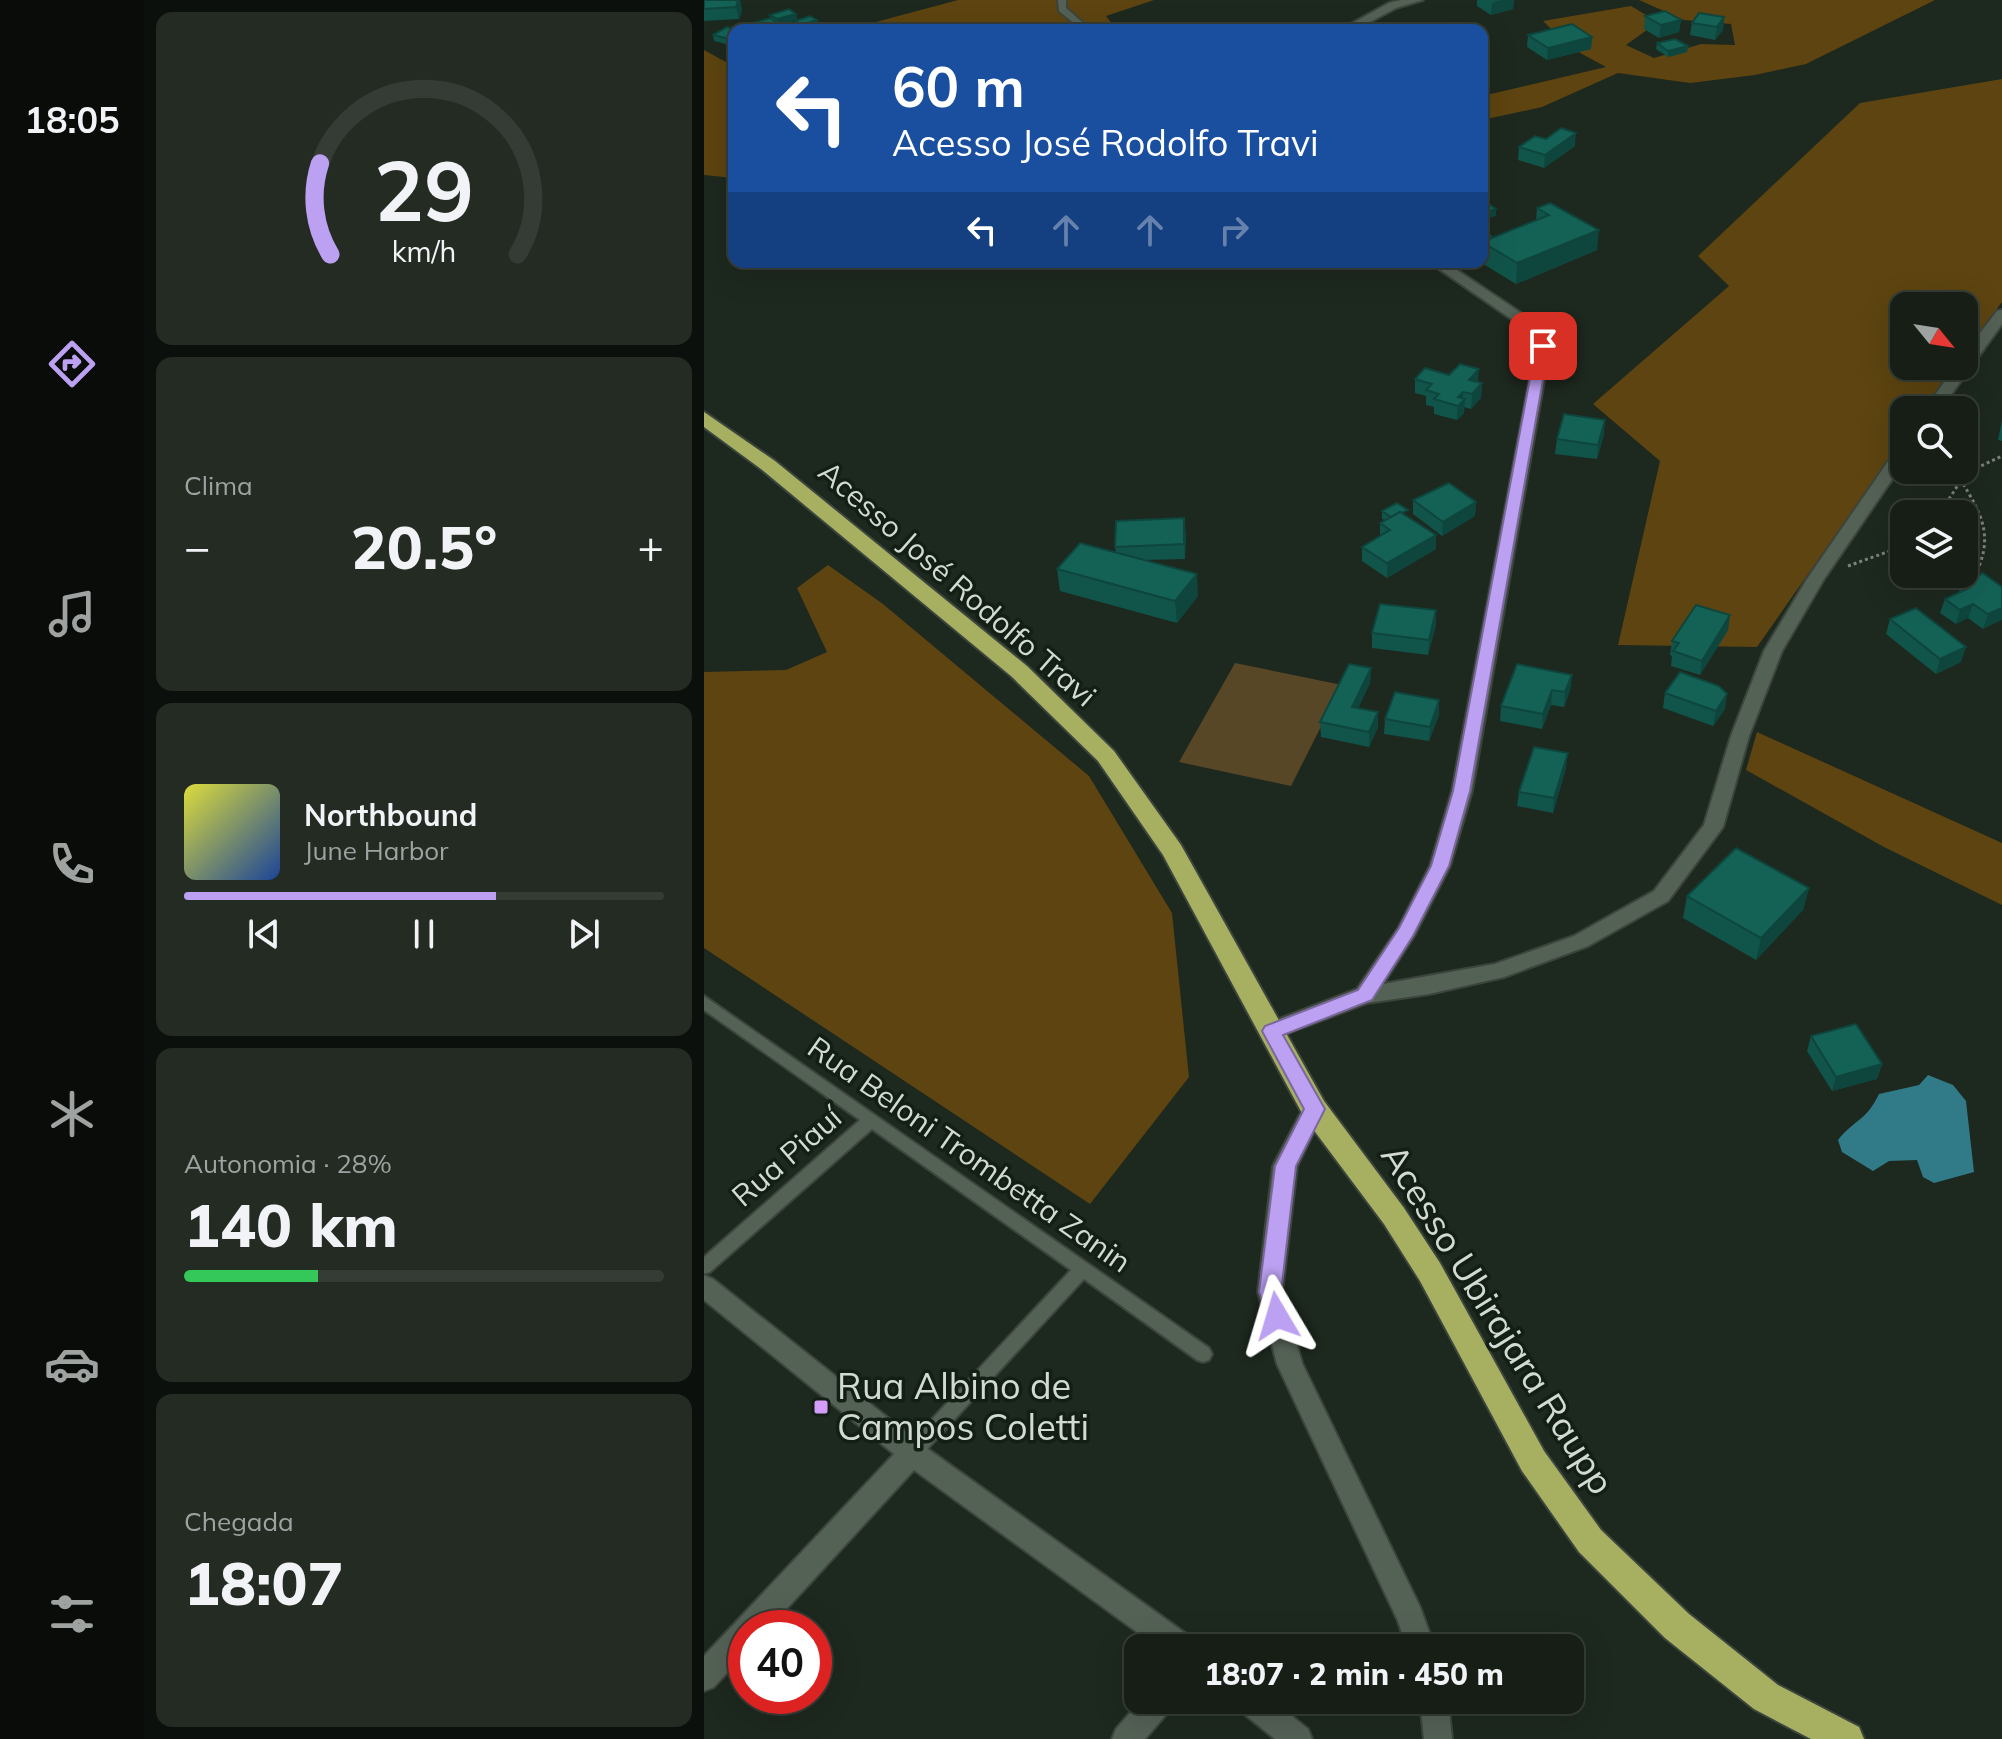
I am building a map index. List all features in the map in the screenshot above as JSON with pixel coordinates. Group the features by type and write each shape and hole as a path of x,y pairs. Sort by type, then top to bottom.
{"highway":[{"name":"Acesso José Rodolfo Travi","path":"704,418 768,465 1019,671 1106,756 1173,851 1314,1109"},
{"name":"Acesso Ubirajara Raupp","path":"1314,1109 1423,1260 1533,1461 1590,1541 1677,1626 1766,1697 1847,1739"}],"street":[{"path":"1357,24 1393,5 1417,0"},
{"path":"1365,995 1407,931 1440,866 1462,791 1543,346 1525,322 1445,268"},
{"path":"1978,345 2002,314"},
{"path":"1272,1031 1365,995 1429,986 1497,971 1581,941 1661,896 1713,827 1740,736 1773,651 1816,579 1890,471"},
{"path":"1314,1109 1285,1166 1270,1292 1290,1364 1416,1634"},
{"path":"704,1286 912,1453 1163,1634"},
{"path":"767,1610 912,1453"},
{"path":"704,1677 728,1651"},
{"path":"1126,1739 1148,1714"},
{"path":"1267,1714 1298,1739"},
{"path":"1435,1714 1438,1739"}],"lane":[{"path":"1062,0 1062,9 1080,24"},
{"name":"Rua Beloni Trombetta Zanin","path":"704,1002 1203,1354"},
{"name":"Rua Piauí","path":"704,1267 871,1120"},
{"path":"912,1453 1082,1270"}],"path":[{"path":"1978,466 2002,456"},
{"path":"1978,506 1987,539 1983,562 1978,569"},
{"path":"1816,579 1890,551"}],"shaded area":[{"path":"958,0 1154,0 1106,16 1112,24 868,24"},
{"path":"1639,0 1935,0 1806,64 1755,75 1690,83 1618,73 1542,107 1488,119 1488,95 1606,67 1571,48 1543,21 1631,6 1658,22 1626,45 1654,58 1701,44 1735,45 1731,24 1684,20"},
{"path":"704,50 728,62 728,177 704,175"},
{"path":"2002,79 2002,302 1978,334 1978,292 1890,292 1890,380 1943,380 1933,396 1890,396 1890,457 1757,647 1618,645 1660,461 1593,404 1729,286 1698,256 1860,103"},
{"path":"828,565 883,604 1089,776 1172,913 1189,1077 1090,1204 704,948 704,672 786,670 827,652 797,588"},
{"path":"1235,663 1342,685 1291,786 1179,762"},
{"path":"1757,732 2002,843 2002,905 1884,847 1746,770"}],"water":[{"path":"1928,1075 1953,1085 1966,1101 1974,1172 1934,1183 1923,1177 1917,1160 1889,1161 1873,1171 1842,1152 1838,1140 1870,1110 1879,1094 1919,1085"}],"building":[{"path":"704,0 738,0 736,7 704,9"},
{"path":"789,9 796,14 777,19 770,15"},
{"path":"1665,11 1681,20 1661,25 1645,16"},
{"path":"1699,13 1724,17 1717,27 1692,23"},
{"path":"810,16 817,20 805,24 795,21"},
{"path":"770,18 779,24 755,24"},
{"path":"1572,24 1592,37 1548,48 1528,35"},
{"path":"727,27 728,27 728,39 713,35"},
{"path":"1675,39 1688,46 1668,51 1657,43"},
{"path":"1561,128 1576,133 1545,155 1519,147 1535,136 1546,139"},
{"path":"1550,203 1599,230 1517,263 1488,246 1488,240 1549,215 1537,208"},
{"path":"1460,364 1479,369 1469,380 1482,383 1472,394 1463,392 1458,397 1465,399 1458,406 1434,399 1439,394 1426,390 1432,384 1415,379 1425,368 1449,375"},
{"path":"1564,414 1605,420 1598,445 1557,439"},
{"path":"1449,483 1476,502 1443,522 1413,500"},
{"path":"1397,503 1408,510 1391,517 1382,511"},
{"path":"1400,512 1436,535 1387,563 1362,547 1390,530 1380,523"},
{"path":"1184,518 1184,544 1115,547 1116,521"},
{"path":"1080,543 1197,574 1175,601 1057,569"},
{"path":"1983,573 2002,587 2002,608 1988,614 1973,604 1960,610 1945,599 1969,588 1978,588 1978,575"},
{"path":"1380,604 1436,610 1429,640 1372,633"},
{"path":"1696,605 1730,615 1702,661 1673,651 1679,643 1672,641"},
{"path":"1916,608 1966,647 1940,659 1890,619"},
{"path":"1349,664 1371,668 1352,707 1378,712 1369,732 1320,722"},
{"path":"1517,664 1572,675 1565,692 1552,690 1543,714 1501,706"},
{"path":"1680,672 1719,686 1727,694 1716,711 1665,693"},
{"path":"1395,692 1439,700 1430,727 1385,719"},
{"path":"1534,747 1568,753 1554,798 1519,792"},
{"path":"1736,848 1809,888 1761,938 1687,896"},
{"path":"1856,1024 1882,1064 1836,1077 1811,1036"}],"place":[{"name":"Rua Albino de Campos Coletti","path":"821,1407"}],"route":[{"path":"1277,1316 1270,1292 1285,1166 1314,1109 1272,1031 1365,995 1407,931 1440,866 1462,791 1543,346"}]}
